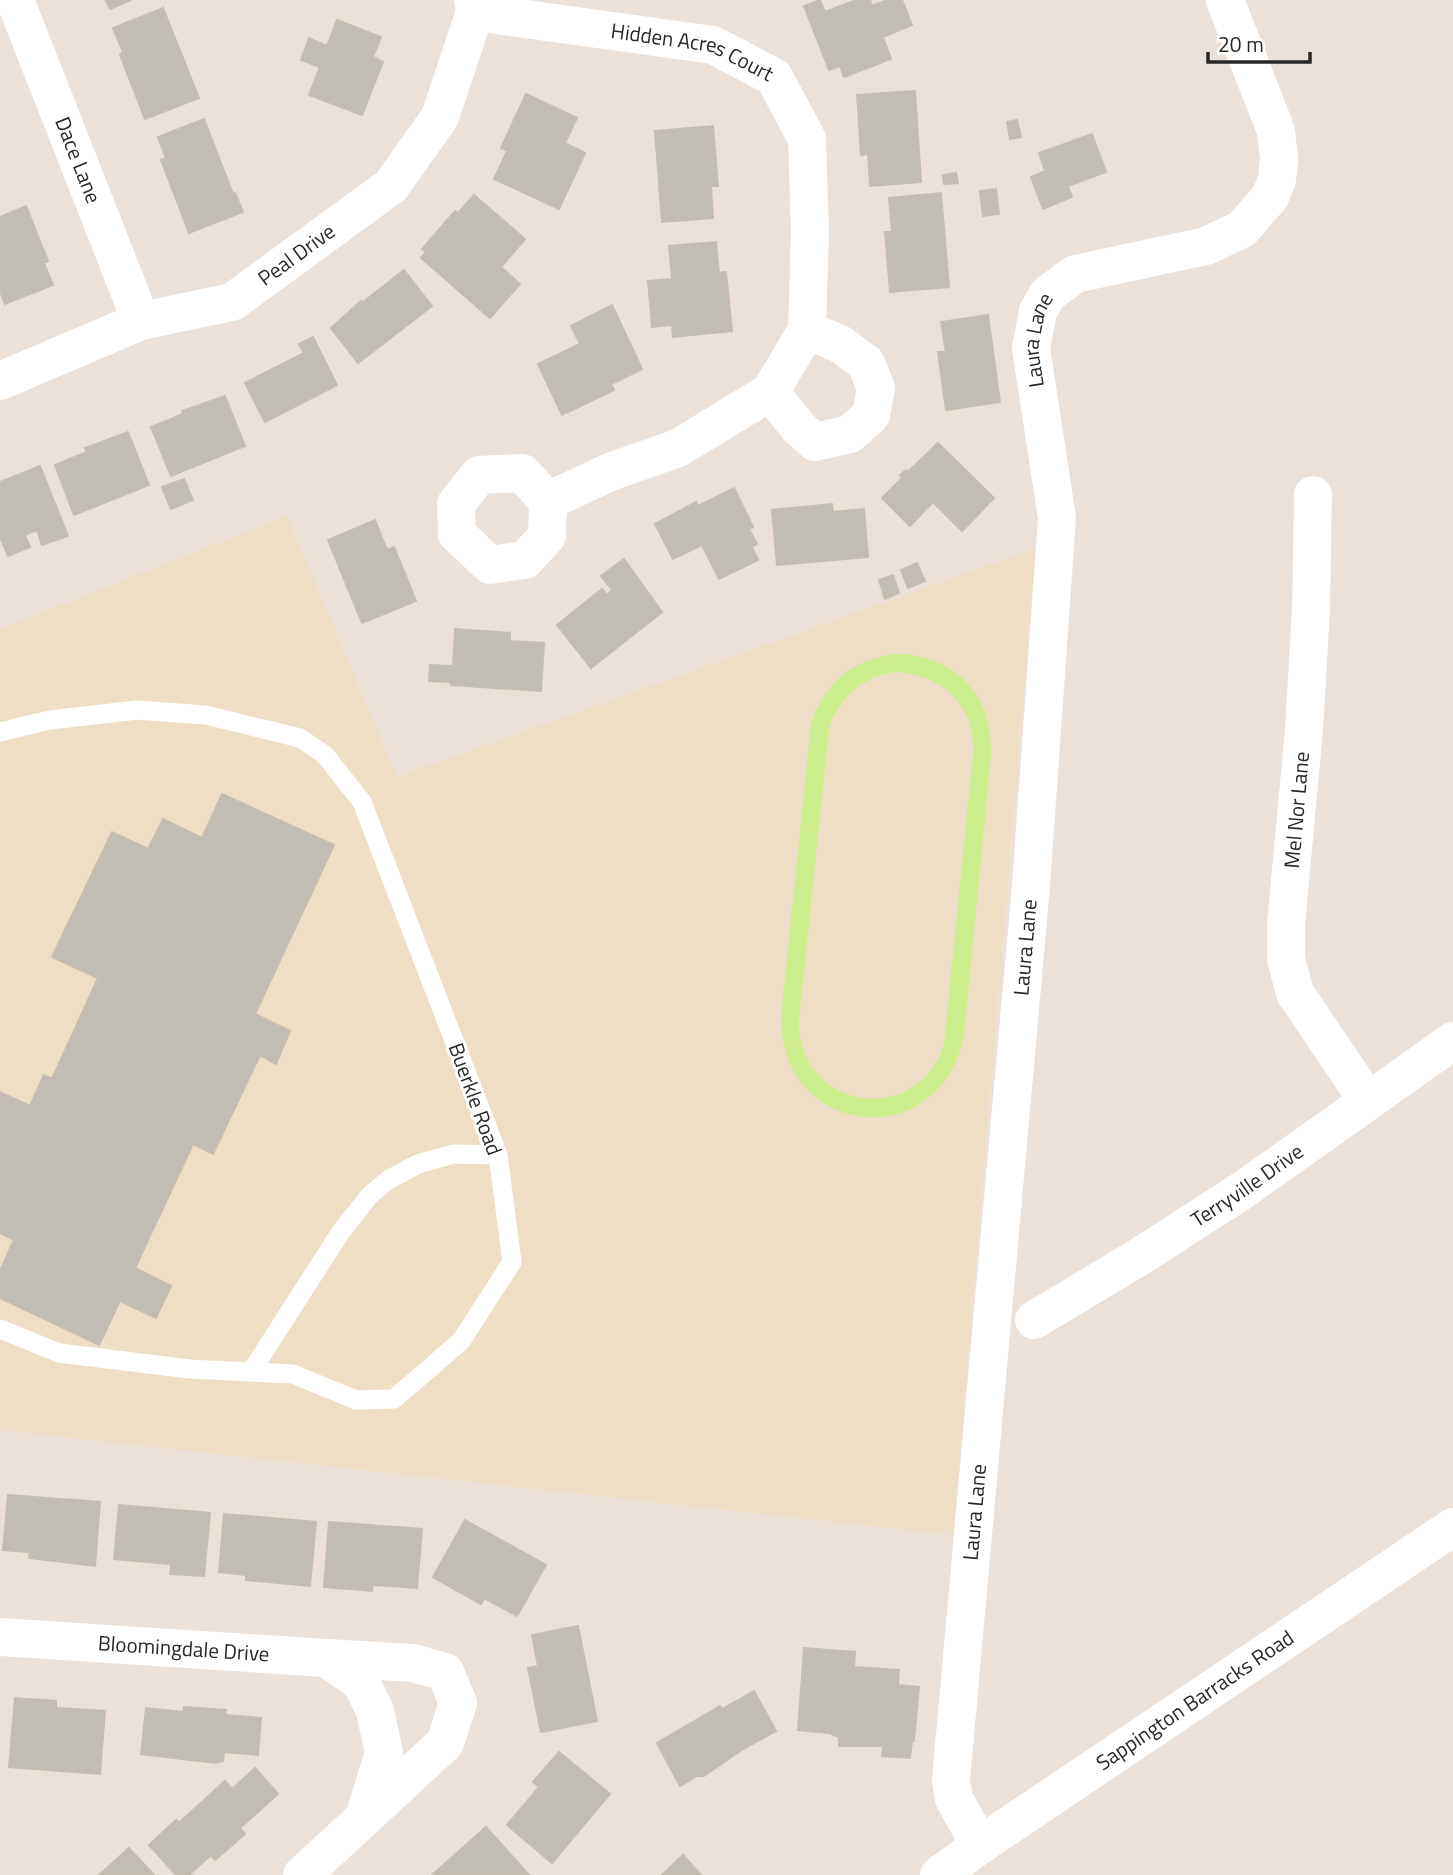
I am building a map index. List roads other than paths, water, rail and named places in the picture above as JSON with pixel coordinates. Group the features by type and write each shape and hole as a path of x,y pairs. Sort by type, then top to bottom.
{"street":[{"name":"Dace Lane","path":"15,0 141,321"},
{"name":"Laura Lane","path":"980,1845 954,1799 951,1780 1031,886 1057,518 1031,348 1038,311 1048,294 1075,274 1206,246 1242,229 1270,197 1277,180 1279,159 1276,131 1225,0"},
{"name":"Peal Drive","path":"0,382 141,321 232,302 390,186 440,117 474,6"},
{"name":"Hidden Acres Court","path":"474,6 713,45 774,77 807,139 810,233 807,330 770,392 678,448 610,472 548,501"},
{"path":"770,392 799,428 816,442 850,434 871,415 876,388 866,363 840,345 807,330"},
{"name":"Mel Nor Lane","path":"1313,495 1311,609 1304,730 1286,924 1286,959 1295,993 1368,1101"},
{"name":"Terryville Drive","path":"1034,1320 1240,1192 1453,1041"},
{"name":"Sappington Barracks Road","path":"939,1875 1453,1527"},
{"name":"Bloomingdale Drive","path":"0,1637 413,1663 445,1672 458,1703 445,1743 364,1818"},
{"path":"302,1875 364,1818 384,1753 375,1711 360,1682 326,1658"}],"lane":[{"name":"Buerkle Road","path":"0,732 50,720 137,710 206,715 275,731 300,738 325,755 362,802 498,1155 512,1262 461,1340 394,1399 356,1400 293,1374 189,1369 59,1353 0,1329"},
{"path":"251,1372 340,1233 370,1195 388,1180 418,1164 453,1154 498,1155"}]}
